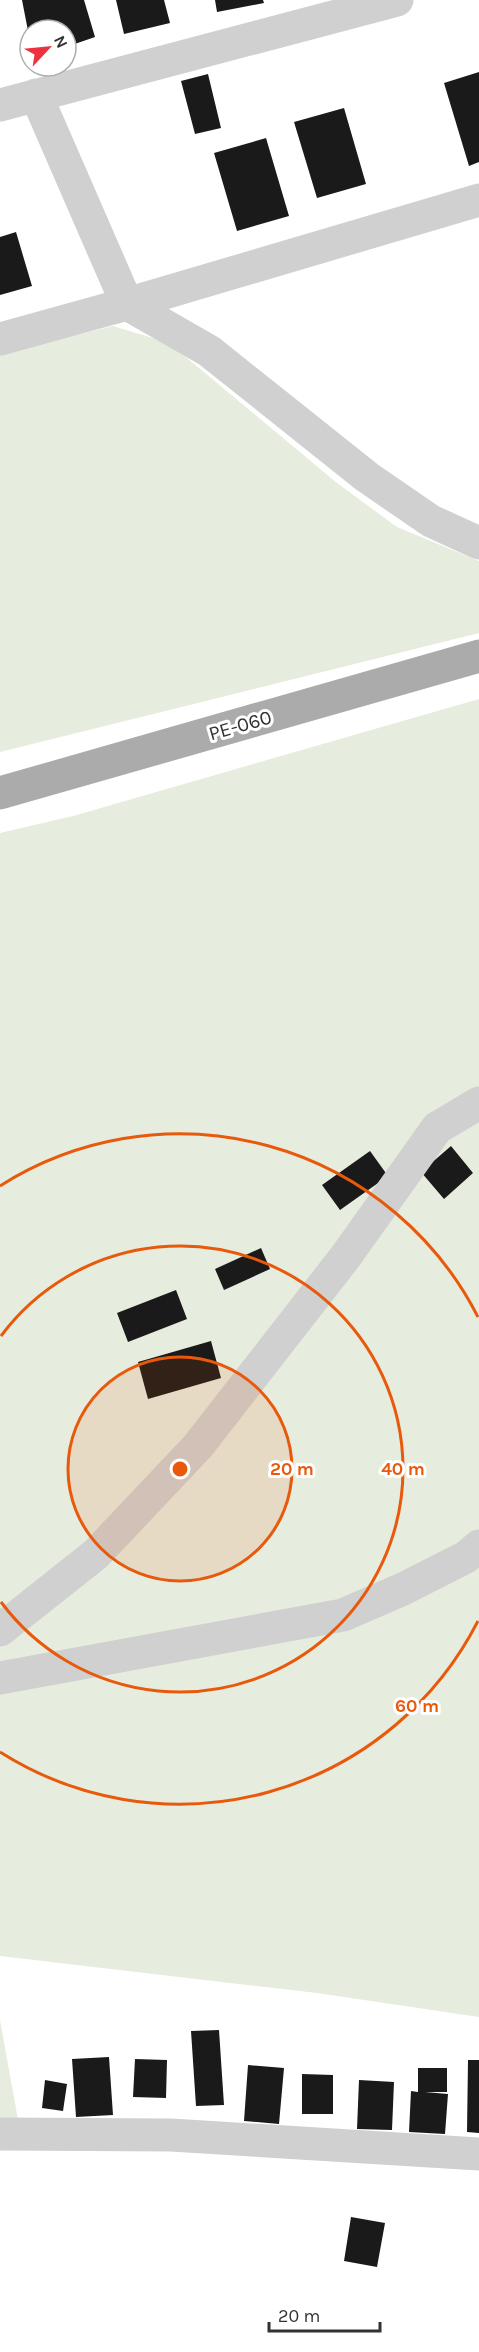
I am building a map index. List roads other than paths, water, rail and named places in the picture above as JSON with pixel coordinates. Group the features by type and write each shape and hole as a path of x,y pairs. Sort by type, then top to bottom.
{"main road":[{"name":"PE-060","path":"0,793 479,656"}],"street":[{"path":"0,105 397,0"},
{"path":"36,95 127,304 209,351 367,477 431,521 479,543"},
{"path":"0,339 479,200"},
{"path":"0,1630 96,1554 198,1446 346,1256 437,1128 479,1103"},
{"path":"0,1678 343,1615 403,1589 466,1557 479,1546"},
{"path":"0,2134 171,2135 479,2154"}]}
